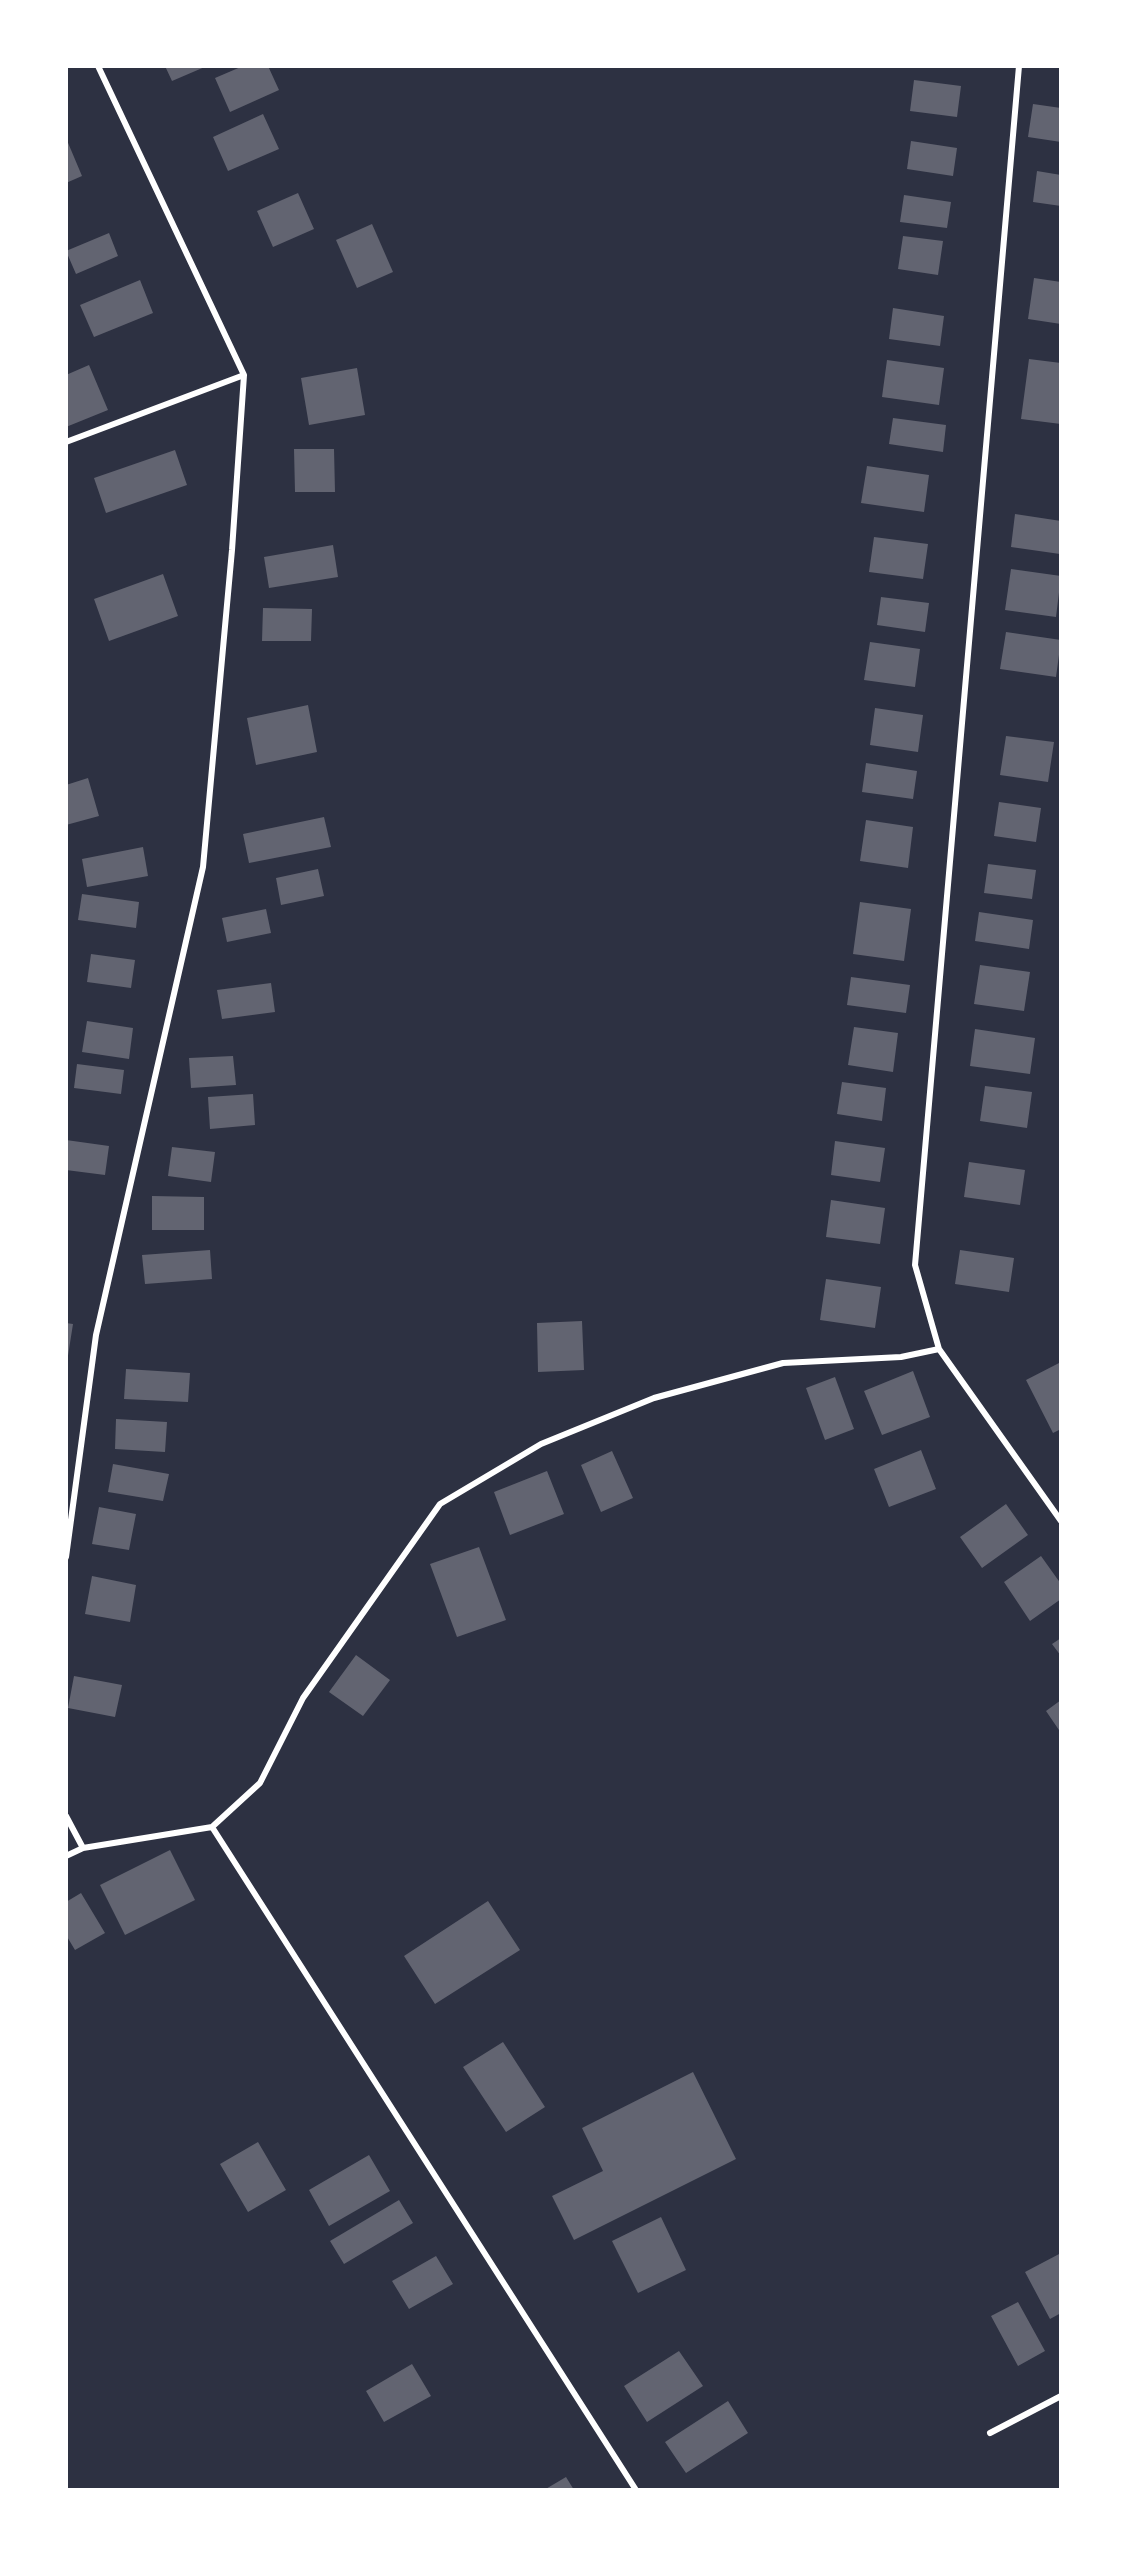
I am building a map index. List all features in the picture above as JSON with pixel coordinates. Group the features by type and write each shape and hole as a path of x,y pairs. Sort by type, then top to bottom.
{"street":[{"path":"66,1557 96,1335 203,867 232,550 244,375 98,66"},
{"path":"1019,66 915,1265 939,1349 1061,1521"},
{"path":"66,442 244,375"},
{"path":"66,1856 83,1848 212,1827 260,1783 303,1698 440,1504 541,1444 654,1398 783,1363 901,1357 939,1349"},
{"path":"66,1815 83,1848"},
{"path":"212,1827 636,2490"},
{"path":"990,2433 1061,2397"}],"building":[{"path":"165,66 207,66 172,81"},
{"path":"243,66 268,66 279,90 230,112 215,78"},
{"path":"914,80 961,86 957,117 910,111"},
{"path":"1033,104 1061,108 1061,142 1028,137"},
{"path":"263,114 279,149 228,171 213,137"},
{"path":"66,138 82,176 66,183"},
{"path":"911,141 957,148 953,176 907,169"},
{"path":"1037,171 1061,175 1061,206 1033,202"},
{"path":"298,193 314,229 273,247 257,211"},
{"path":"904,195 951,202 947,228 900,222"},
{"path":"372,224 393,272 357,288 336,240"},
{"path":"109,233 118,256 76,274 66,251"},
{"path":"903,236 943,241 938,275 898,269"},
{"path":"1034,278 1061,282 1061,324 1028,319"},
{"path":"140,280 153,313 94,337 80,305"},
{"path":"893,308 944,316 940,346 889,339"},
{"path":"1029,359 1061,363 1061,424 1021,419"},
{"path":"887,360 944,368 939,405 882,397"},
{"path":"89,365 108,410 66,427 66,375"},
{"path":"357,368 365,415 309,425 301,378"},
{"path":"893,418 946,425 943,452 889,444"},
{"path":"294,449 334,449 335,492 295,492"},
{"path":"175,450 187,485 106,513 94,478"},
{"path":"867,466 929,475 924,512 861,503"},
{"path":"1015,514 1061,521 1060,554 1011,547"},
{"path":"874,537 928,544 923,579 869,572"},
{"path":"333,545 338,577 269,588 264,557"},
{"path":"1011,569 1061,576 1056,617 1005,610"},
{"path":"163,574 178,616 109,641 94,599"},
{"path":"881,597 929,603 925,632 877,625"},
{"path":"263,608 312,609 311,641 262,641"},
{"path":"1006,632 1061,640 1056,677 1000,669"},
{"path":"870,642 920,649 915,687 864,680"},
{"path":"308,705 317,752 256,765 247,718"},
{"path":"875,708 923,715 918,752 870,745"},
{"path":"1006,736 1054,742 1048,782 1000,775"},
{"path":"866,763 917,771 913,799 862,792"},
{"path":"88,778 99,816 66,825 66,785"},
{"path":"999,802 1041,808 1036,842 994,836"},
{"path":"324,817 331,847 249,863 243,834"},
{"path":"866,820 913,827 908,868 860,861"},
{"path":"143,847 148,876 87,887 82,859"},
{"path":"988,864 1036,870 1032,899 984,893"},
{"path":"318,869 324,896 281,905 276,878"},
{"path":"82,894 139,902 136,928 78,920"},
{"path":"860,902 911,909 904,961 853,954"},
{"path":"266,909 271,933 227,942 222,918"},
{"path":"979,912 1033,920 1029,949 975,941"},
{"path":"91,954 135,960 131,988 87,982"},
{"path":"980,965 1030,972 1024,1011 974,1004"},
{"path":"851,977 910,985 906,1013 847,1005"},
{"path":"271,983 275,1012 222,1019 217,990"},
{"path":"87,1021 133,1028 129,1059 82,1052"},
{"path":"854,1027 898,1033 893,1072 848,1065"},
{"path":"975,1029 1035,1038 1030,1074 970,1066"},
{"path":"233,1056 236,1085 191,1088 189,1058"},
{"path":"77,1064 124,1070 121,1094 74,1088"},
{"path":"842,1082 886,1088 882,1121 837,1114"},
{"path":"985,1086 1032,1092 1027,1128 980,1121"},
{"path":"253,1094 255,1125 210,1129 208,1097"},
{"path":"66,1140 109,1146 105,1175 66,1170"},
{"path":"835,1141 885,1148 880,1182 831,1175"},
{"path":"172,1147 215,1152 211,1182 168,1176"},
{"path":"969,1162 1025,1170 1020,1205 964,1197"},
{"path":"152,1196 204,1197 204,1230 152,1230"},
{"path":"831,1200 885,1208 880,1244 826,1237"},
{"path":"210,1250 212,1279 145,1284 142,1255"},
{"path":"960,1250 1014,1258 1009,1292 955,1284"},
{"path":"826,1279 881,1287 875,1328 820,1320"},
{"path":"582,1321 584,1370 538,1372 537,1323"},
{"path":"66,1323 73,1324 67,1362 66,1362"},
{"path":"1061,1362 1061,1429 1053,1433 1026,1380"},
{"path":"126,1369 190,1373 188,1402 124,1399"},
{"path":"913,1371 930,1417 882,1435 864,1391"},
{"path":"835,1377 854,1429 825,1440 806,1388"},
{"path":"116,1419 167,1422 165,1452 115,1449"},
{"path":"921,1450 936,1489 889,1507 874,1469"},
{"path":"612,1451 633,1498 601,1512 581,1465"},
{"path":"113,1464 169,1474 163,1501 108,1492"},
{"path":"547,1471 564,1514 510,1535 494,1492"},
{"path":"1006,1504 1028,1535 982,1568 960,1537"},
{"path":"99,1507 136,1514 129,1550 92,1544"},
{"path":"479,1547 506,1620 457,1637 430,1564"},
{"path":"1041,1556 1061,1584 1061,1599 1030,1621 1004,1582"},
{"path":"92,1576 136,1585 130,1622 85,1614"},
{"path":"1061,1638 1061,1656 1052,1644"},
{"path":"356,1655 390,1680 363,1716 329,1692"},
{"path":"74,1676 122,1685 115,1717 68,1708"},
{"path":"1061,1700 1061,1733 1046,1711"},
{"path":"170,1850 195,1900 125,1935 100,1885"},
{"path":"81,1893 105,1933 75,1950 66,1935 66,1902"},
{"path":"488,1901 520,1950 435,2004 404,1956"},
{"path":"503,2042 545,2107 506,2132 463,2067"},
{"path":"693,2072 736,2159 574,2240 552,2196 603,2171 582,2128"},
{"path":"258,2142 286,2190 248,2212 220,2164"},
{"path":"369,2155 390,2191 329,2226 309,2190"},
{"path":"399,2200 413,2223 344,2264 330,2241"},
{"path":"661,2217 686,2270 638,2293 612,2241"},
{"path":"1061,2253 1061,2313 1050,2319 1025,2272"},
{"path":"436,2256 453,2284 409,2309 392,2281"},
{"path":"1018,2302 1045,2351 1018,2366 991,2316"},
{"path":"679,2351 703,2386 647,2422 624,2386"},
{"path":"412,2364 431,2396 384,2422 366,2391"},
{"path":"728,2401 748,2433 686,2473 665,2442"},
{"path":"566,2477 574,2490 544,2490"}]}
